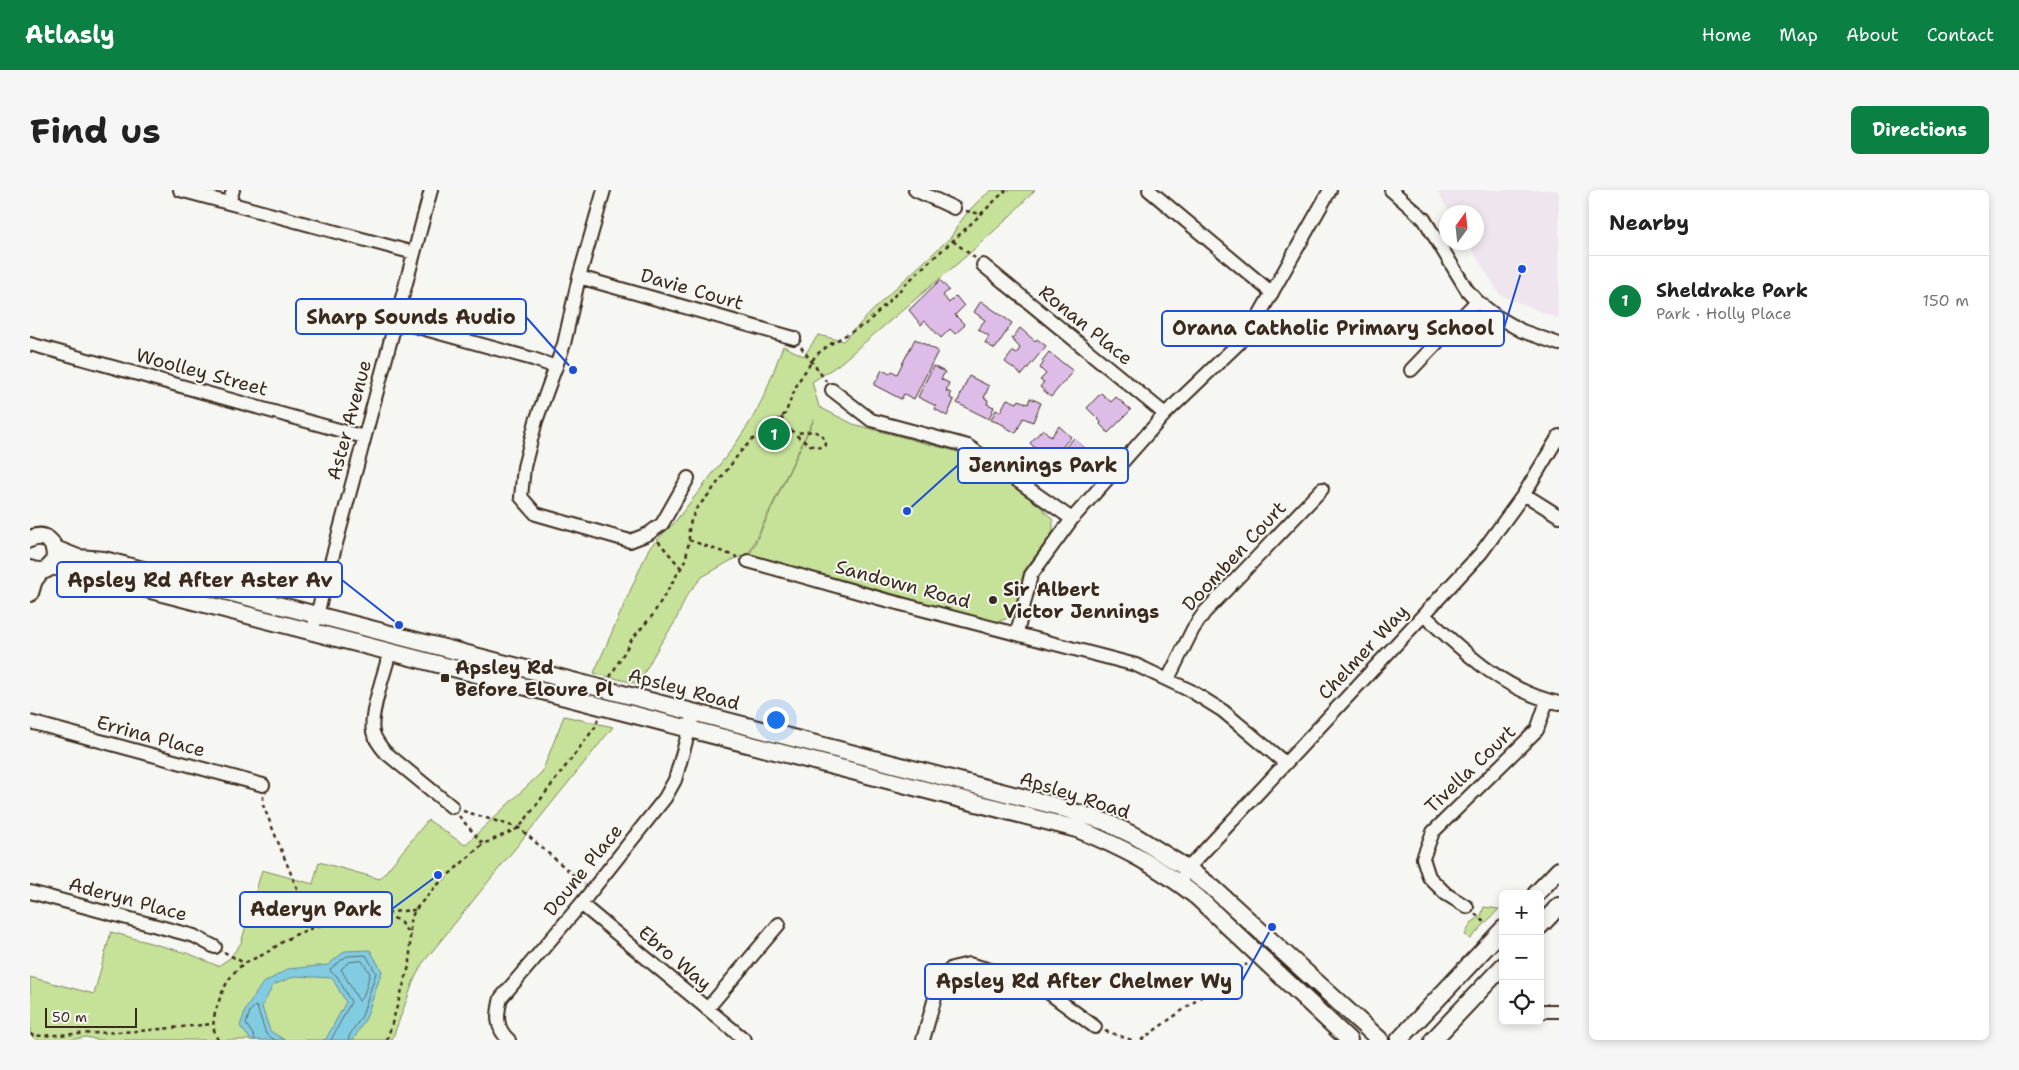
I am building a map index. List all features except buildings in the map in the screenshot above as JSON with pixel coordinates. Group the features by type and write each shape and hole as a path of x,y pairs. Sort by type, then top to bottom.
{"main road":[{"name":"Apsley Road","path":"30,539 44,538 49,540 55,549 78,558 104,560 1106,822 1135,836 1188,869 1213,888 1380,1040"},
{"path":"30,592 34,580 41,569 55,558 55,549"},
{"name":"Apsley Road","path":"41,569 73,570 1077,829 1122,847 1178,882 1197,897 1350,1040"},
{"path":"1540,890 1559,870"},
{"path":"1544,922 1559,906"},
{"path":"1398,1040 1499,933"},
{"path":"1433,1040 1499,970"}],"street":[{"path":"180,190 414,253"},
{"path":"229,204 233,190"},
{"name":"Aster Avenue","path":"312,631 432,190"},
{"path":"604,190 579,277 564,344 536,421 524,467 521,497 536,514 630,541 648,534 662,524 688,478"},
{"path":"915,190 954,208"},
{"path":"1149,190 1272,293"},
{"path":"1017,633 1031,575 1072,519 1165,414 1238,344 1257,319 1330,190"},
{"path":"1391,190 1424,219 1467,290 1477,301 1496,316 1522,331 1559,344"},
{"name":"Ronan Place","path":"983,265 1165,414"},
{"name":"Davie Court","path":"579,277 794,338"},
{"path":"1411,370 1477,301"},
{"path":"396,321 533,359 556,368"},
{"name":"Woolley Street","path":"30,344 364,437"},
{"path":"832,390 871,420 968,446 1072,519"},
{"name":"Chelmer Way","path":"1178,882 1285,763 1481,553 1524,494 1559,436"},
{"name":"Doomben Court","path":"1168,679 1186,642 1204,614 1322,490"},
{"path":"1524,494 1559,516"},
{"name":"Sandown Road","path":"748,561 882,599 1136,665 1191,691 1223,711 1285,763"},
{"path":"1424,615 1483,667 1511,684 1553,702"},
{"path":"390,652 374,712 373,733 385,752 452,807"},
{"name":"Tivella Court","path":"1467,907 1446,894 1429,877 1423,858 1433,832 1537,730 1553,702"},
{"name":"Doune Place","path":"509,1040 505,1036 496,1016 501,998 592,891 671,789 694,713"},
{"name":"Errina Place","path":"30,722 263,785"},
{"name":"Aderyn Place","path":"30,892 194,936 215,947"},
{"name":"Ebro Way","path":"581,904 745,1040"},
{"path":"707,1009 779,924"},
{"path":"923,1040 940,980 952,968 969,964 1034,982 1095,1028"},
{"path":"1544,1011 1559,1011"}],"path":[{"path":"608,682 632,639 652,616 681,568 686,558 689,526 696,508 710,493 741,451 781,417 789,406 798,382 816,355 832,343 867,323 920,270 1006,190"},
{"path":"954,208 981,214"},
{"path":"953,241 983,265"},
{"path":"794,338 832,390"},
{"path":"781,417 786,426 808,445 814,448 826,446 821,434 816,431 796,433"},
{"path":"648,534 659,542 681,568"},
{"path":"689,540 748,561"},
{"path":"387,1040 410,963 410,922 415,910 435,887 483,844 519,828 568,765 596,726 598,720"},
{"path":"263,785 263,805 313,928"},
{"path":"452,807 519,828 592,891"},
{"path":"452,807 483,844"},
{"path":"218,1040 213,1032 215,1012 226,982 244,963 313,928 359,915 388,914 415,910"},
{"path":"388,914 401,924 410,935"},
{"path":"215,947 244,963"},
{"path":"1141,1040 1247,964"},
{"path":"30,1034 34,1038 213,1024"},
{"path":"1095,1028 1132,1040"}],"shaded area":[{"path":"1436,190 1559,190 1559,319 1500,295 1472,250 1484,250 1484,205 1446,205"}],"green space":[{"path":"992,190 1035,190 971,252 838,365 812,382 819,407 853,424 966,454 993,469 1036,502 1053,520 1053,532 1024,571 1014,610 1006,619 994,622 750,554 814,419 749,553 730,561 702,577 687,595 675,622 638,684 594,673 649,548 674,523 732,449 752,419 765,394 783,346 804,356 818,335 843,341 887,296 951,237 969,211"},
{"path":"564,716 613,727 422,964 414,980 392,1040 98,1040 86,1037 70,1040 30,1040 30,977 94,994 111,932 190,954 218,966 230,958 241,943 262,870 313,884 319,862 380,879 428,820 465,845 542,772"},
{"path":"1484,907 1499,909 1470,939 1465,935 1471,923 1481,916"}],"water":[{"path":"370,950 382,971 366,1018 353,1040 323,1040 326,1039 346,1002 332,978 296,976 273,985 262,1007 270,1031 285,1040 251,1040 240,1026 246,1009 262,984 288,969 328,965 345,951"}],"place":[{"name":"Orana Catholic Primary School","path":"1522,269"},
{"name":"Sharp Sounds Audio","path":"573,370"},
{"name":"Sheldrake Park","path":"774,434"},
{"name":"Jennings Park","path":"907,511"},
{"name":"Sir Albert Victor Jennings","path":"993,600"},
{"name":"Apsley Rd After Aster Av","path":"399,625"},
{"name":"Apsley Rd Before Eloure Pl","path":"445,678"},
{"name":"Aderyn Park","path":"438,875"},
{"name":"Apsley Rd After Chelmer Wy","path":"1272,927"}]}
